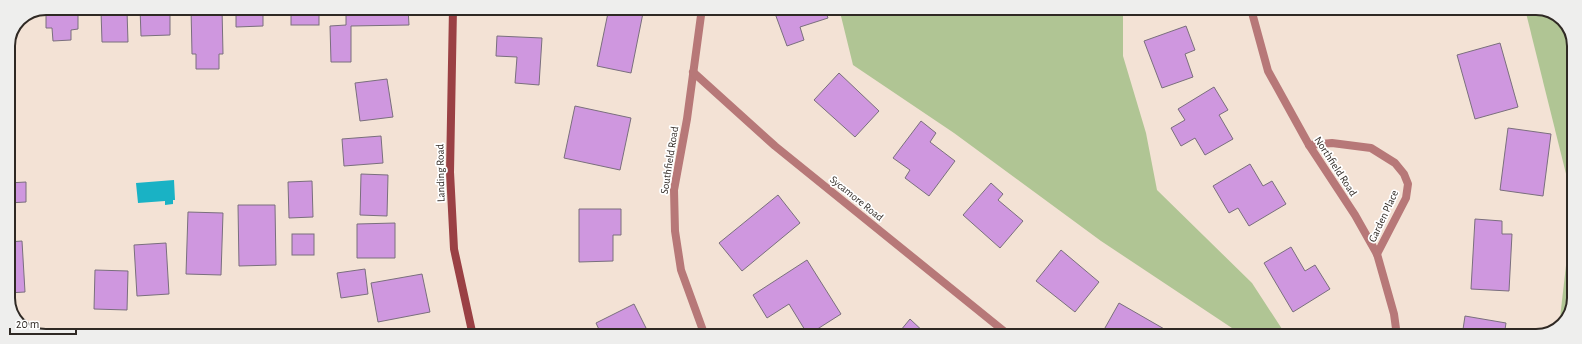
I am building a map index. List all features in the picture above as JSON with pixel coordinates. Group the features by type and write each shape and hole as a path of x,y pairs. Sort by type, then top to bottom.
{"street":[{"name":"Landing Road","path":"453,15 450,179 454,249 471,329"},
{"name":"Southfield Road","path":"701,15 687,119 674,190 675,231 681,270 702,329"},
{"name":"Northfield Road","path":"1253,15 1268,71 1308,145 1355,215 1377,254 1394,314 1396,329"},
{"name":"Sycamore Road","path":"693,72 775,146 1001,329"},
{"name":"Garden Place","path":"1308,145 1332,143 1371,148 1395,164 1404,174 1408,184 1406,198 1377,254"}],"green space":[{"path":"841,15 1123,15 1123,56 1146,133 1157,190 1252,283 1282,329 1233,329 1101,241 954,133 853,65"},
{"path":"1526,15 1542,16 1555,21 1565,34 1566,38 1567,178"},
{"path":"1567,257 1567,298 1565,308 1560,317"}],"water":[{"path":"174,180 175,200 173,200 173,204 165,205 165,201 138,203 136,183"}],"building":[{"path":"46,15 78,15 78,29 71,30 71,40 53,41 52,28 46,28"},
{"path":"101,15 127,15 128,42 102,42"},
{"path":"140,15 170,15 170,35 141,36"},
{"path":"191,15 222,15 223,54 219,54 219,69 196,69 196,54 192,54"},
{"path":"236,15 263,15 263,26 236,27"},
{"path":"291,15 319,15 319,25 291,25"},
{"path":"346,15 408,15 409,25 351,26 351,62 331,62 330,26 346,25"},
{"path":"608,15 643,15 631,73 597,66"},
{"path":"776,15 827,15 828,18 800,27 804,40 787,46"},
{"path":"1186,26 1195,50 1185,54 1193,77 1162,88 1144,41"},
{"path":"497,36 542,38 539,85 515,83 517,57 496,56"},
{"path":"1500,43 1518,107 1475,119 1457,55"},
{"path":"839,73 879,111 855,137 814,100"},
{"path":"387,79 393,117 360,121 355,83"},
{"path":"1214,87 1228,110 1219,115 1233,139 1205,155 1195,138 1181,146 1171,128 1185,120 1178,109"},
{"path":"575,106 631,118 620,170 564,158"},
{"path":"921,121 936,133 930,142 955,161 929,196 905,178 910,170 893,158"},
{"path":"1508,128 1551,134 1543,196 1500,190"},
{"path":"381,136 383,163 344,166 342,139"},
{"path":"1250,164 1263,186 1272,181 1286,204 1249,226 1238,208 1229,213 1213,186"},
{"path":"361,174 388,175 387,216 360,215"},
{"path":"312,181 313,217 289,218 288,182"},
{"path":"26,182 26,202 15,203 15,183"},
{"path":"991,183 1003,194 998,200 1023,221 1000,248 963,215"},
{"path":"778,195 800,223 742,271 719,243"},
{"path":"238,205 275,205 276,265 239,266"},
{"path":"579,209 621,209 621,235 613,235 613,261 579,262"},
{"path":"188,212 223,213 221,275 186,274"},
{"path":"1475,219 1502,221 1502,234 1512,234 1509,291 1471,289"},
{"path":"395,223 395,258 357,258 357,224"},
{"path":"292,234 314,234 314,255 292,255"},
{"path":"22,241 25,292 15,293 15,242"},
{"path":"166,243 169,294 137,296 134,245"},
{"path":"1291,247 1305,271 1315,265 1330,289 1293,312 1264,263"},
{"path":"1061,250 1099,282 1075,312 1036,281"},
{"path":"807,260 841,314 817,329 804,329 789,304 767,318 753,295"},
{"path":"365,269 368,294 341,298 337,273"},
{"path":"95,270 128,271 127,310 94,309"},
{"path":"422,274 430,312 378,322 371,283"},
{"path":"1119,303 1164,329 1104,329"},
{"path":"634,304 646,329 599,329 596,323"},
{"path":"1465,316 1506,323 1505,329 1463,329"},
{"path":"910,319 921,329 902,329"}]}
